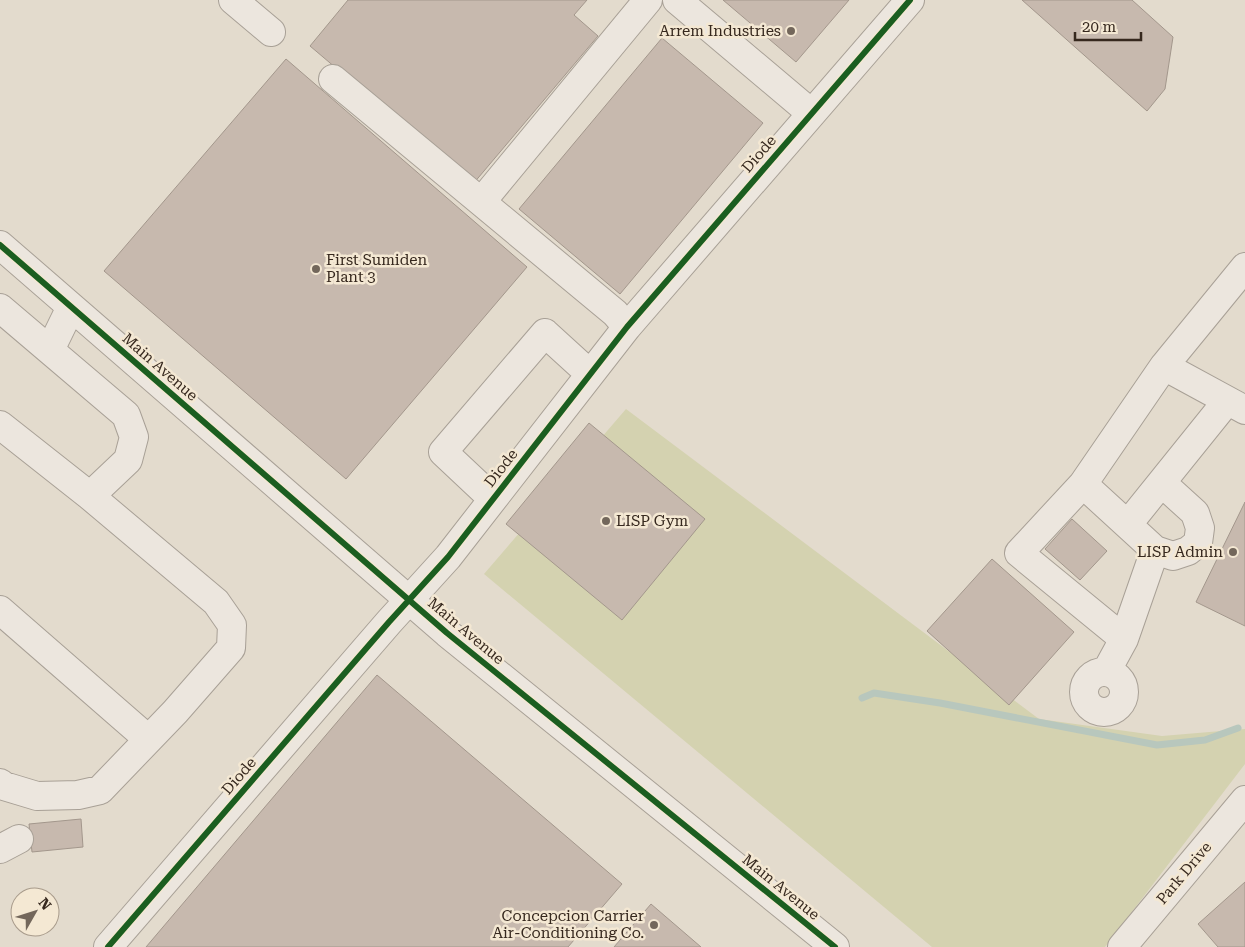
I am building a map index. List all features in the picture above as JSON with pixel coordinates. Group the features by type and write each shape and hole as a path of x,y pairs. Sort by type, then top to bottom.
{"street":[{"path":"233,0 271,32"},
{"path":"482,202 648,0"},
{"path":"677,0 810,113"},
{"name":"Diode","path":"108,947 448,557 627,327 810,113 910,0"},
{"path":"333,79 615,313 627,327"},
{"name":"Main Avenue","path":"0,245 447,633 835,947"},
{"path":"1124,639 1019,553 1083,484 1164,366 1245,267"},
{"path":"50,350 71,307"},
{"path":"0,308 126,415 134,437 128,460 90,496"},
{"path":"493,499 443,452 545,333 590,374"},
{"path":"1128,524 1162,483 1236,406 1164,366"},
{"path":"0,425 90,496 216,602 232,625 231,648 175,712 100,790 78,795 37,796 4,786 0,783"},
{"path":"1083,484 1155,550 1173,556 1188,552 1198,543 1200,528 1195,514 1162,483"},
{"path":"1106,672 1124,639 1155,550"},
{"path":"0,610 148,739"},
{"name":"Park Drive","path":"1122,947 1245,800"}],"shaded area":[{"path":"626,409 1039,719 1162,736 1245,729 1245,764 1105,947 932,947 484,574"}],"building":[{"path":"348,0 587,0 574,15 598,36 473,184 310,46"},
{"name":"Arrem Industries","path":"723,0 849,0 796,62"},
{"path":"1022,0 1132,0 1173,37 1165,89 1147,111"},
{"path":"662,38 763,123 620,294 519,209"},
{"name":"First Sumiden Plant 3","path":"286,59 527,267 346,479 104,271"},
{"name":"LISP Gym","path":"589,423 705,519 622,620 506,524"},
{"name":"LISP Admin","path":"1245,502 1245,626 1196,602"},
{"path":"1072,519 1107,551 1080,580 1045,549"},
{"path":"992,559 1074,632 1009,705 927,631"},
{"path":"377,675 622,884 568,947 146,947"},
{"path":"81,819 83,847 32,852 29,824"},
{"path":"1245,882 1245,947 1218,947 1198,924"},
{"name":"Concepcion Carrier Air-Conditioning Co.","path":"651,904 701,947 614,947"}],"waterway":[{"path":"862,698 874,693 940,703 1157,745 1205,740 1238,728"}],"cycle path":[{"path":"108,947 389,622 448,557 627,327 910,0"},
{"path":"0,245 447,633 835,947"}],"place":[{"name":"Arrem Industries","path":"791,31"},
{"name":"First Sumiden Plant 3","path":"316,269"},
{"name":"LISP Gym","path":"606,521"},
{"name":"LISP Admin","path":"1233,552"},
{"name":"Concepcion Carrier Air-Conditioning Co.","path":"654,925"}]}
